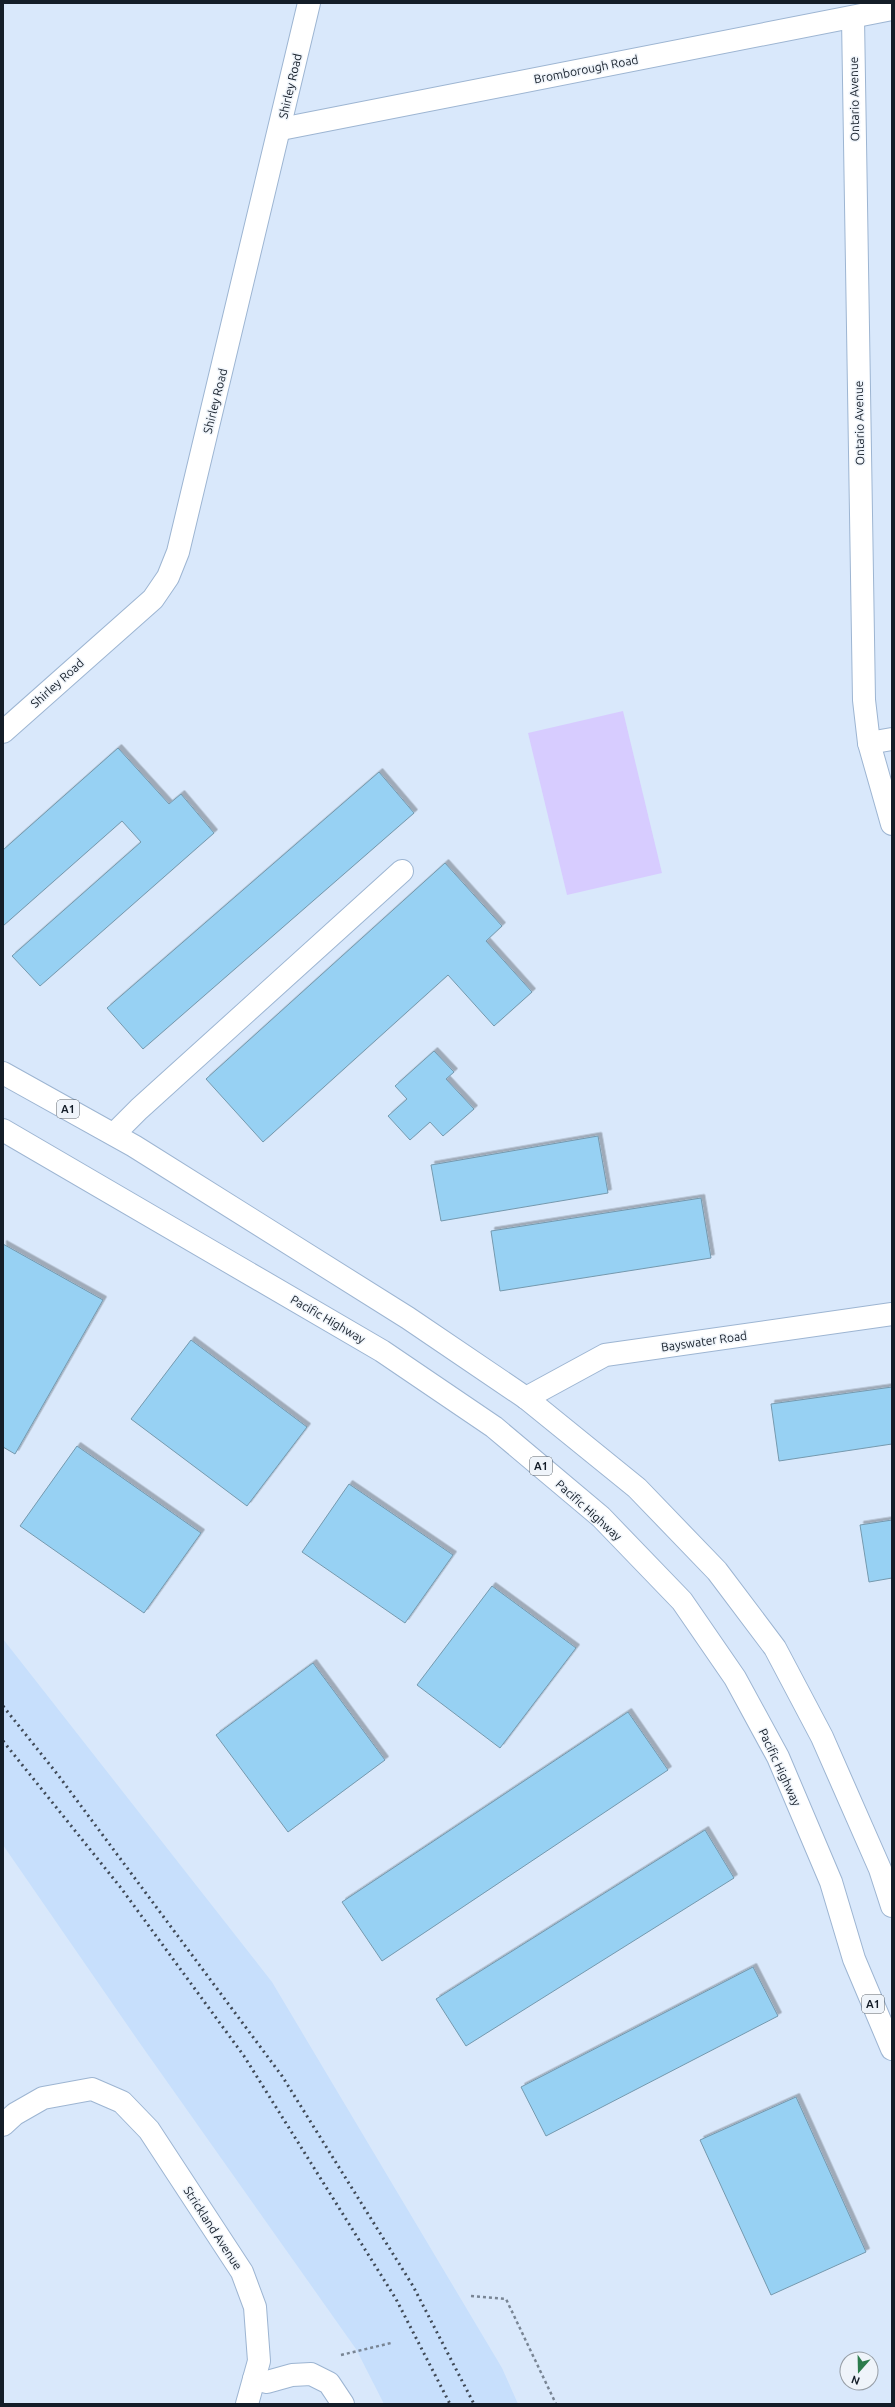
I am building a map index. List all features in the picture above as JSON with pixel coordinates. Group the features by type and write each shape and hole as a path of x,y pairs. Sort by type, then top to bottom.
{"main road":[{"name":"Shirley Road","path":"3,732 153,599 168,577 178,552 281,129 309,3"},
{"name":"Bromborough Road","path":"281,129 853,18 892,9"},
{"name":"Ontario Avenue","path":"853,18 862,641 869,744 892,824"},
{"path":"869,744 892,739"},
{"path":"114,1134 139,1109 402,871"},
{"name":"A1","path":"3,1073 114,1134 408,1318 526,1398 637,1488 722,1577 779,1655 822,1737 886,1868 892,1906"},
{"name":"Pacific Highway","path":"3,1130 382,1351 494,1427 601,1517 682,1601 735,1678 781,1764 831,1882 854,1959 892,2049"},
{"name":"Bayswater Road","path":"526,1398 606,1355 892,1314"},
{"name":"Strickland Avenue","path":"3,2125 15,2114 43,2098 92,2089 122,2102 149,2130 242,2272 255,2307 259,2361 247,2404"},
{"path":"254,2378 267,2382 292,2375 311,2374 329,2384 343,2404"}],"path":[{"path":"471,2296 506,2299 556,2404"}],"shaded area":[{"path":"623,711 662,873 567,895 528,733"},
{"path":"3,1639 272,1982 502,2368 518,2404 384,2404 356,2349 139,2042 3,1845"}],"building":[{"path":"118,748 169,804 181,794 214,833 40,986 12,956 141,842 122,821 3,926 3,850"},
{"path":"379,772 414,813 143,1049 107,1008"},
{"path":"445,863 502,926 486,941 532,992 494,1026 448,975 263,1142 206,1079"},
{"path":"434,1051 454,1072 446,1079 474,1109 443,1136 430,1122 410,1140 388,1116 407,1099 395,1086"},
{"path":"598,1136 608,1193 441,1221 431,1165"},
{"path":"701,1198 711,1258 500,1291 491,1231"},
{"path":"3,1244 103,1300 15,1454 3,1447"},
{"path":"191,1340 307,1427 247,1506 131,1419"},
{"path":"892,1387 892,1444 779,1461 771,1404"},
{"path":"77,1446 201,1533 144,1613 20,1526"},
{"path":"349,1484 453,1555 405,1623 302,1552"},
{"path":"892,1520 892,1578 869,1582 860,1525"},
{"path":"492,1586 576,1648 500,1748 417,1685"},
{"path":"313,1663 385,1760 288,1832 216,1735"},
{"path":"628,1712 668,1770 382,1961 342,1902"},
{"path":"705,1830 734,1878 466,2046 436,1999"},
{"path":"753,1967 778,2016 546,2136 521,2087"},
{"path":"796,2097 866,2252 771,2295 700,2140"}],"railway":[{"path":"3,1706 58,1775 282,2076 413,2286 474,2404"},
{"path":"3,1741 121,1888 244,2056 396,2299 450,2404"}]}
